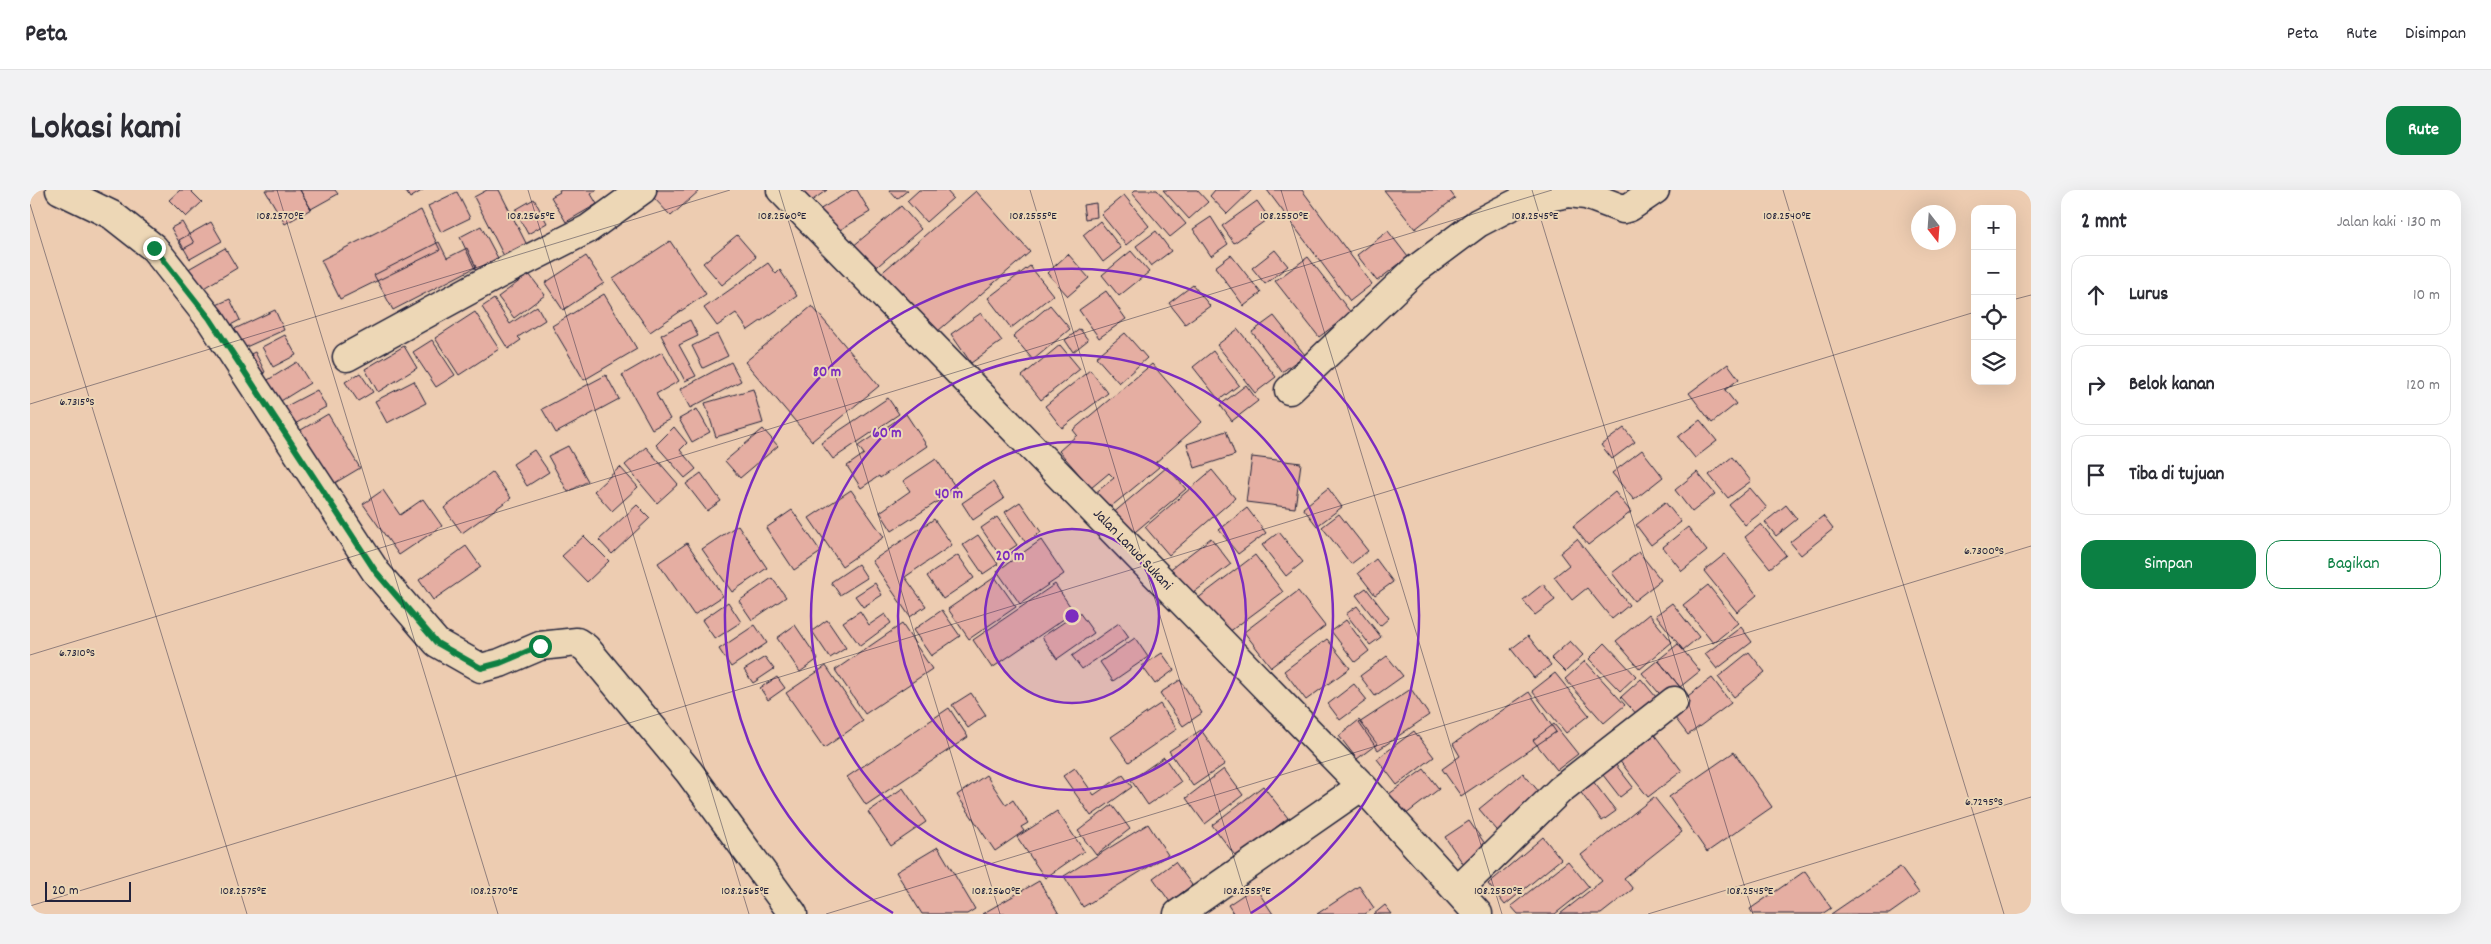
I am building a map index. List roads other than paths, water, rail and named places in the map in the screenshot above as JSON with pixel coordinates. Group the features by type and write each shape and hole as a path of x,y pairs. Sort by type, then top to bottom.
{"street":[{"path":"60,190 112,215 154,248 210,319 376,572 437,643 481,668 500,663 540,646 577,642 582,645 689,772 793,914"},
{"path":"347,357 499,274 588,229 642,190"},
{"name":"Jalan Lanud Sukani","path":"781,190 1362,786 1478,914"},
{"path":"1289,390 1415,270 1478,224 1499,212 1517,203 1569,193 1586,195 1623,209 1630,207 1655,190"},
{"path":"1457,891 1560,790 1674,701"},
{"path":"1178,914 1362,786"}]}
